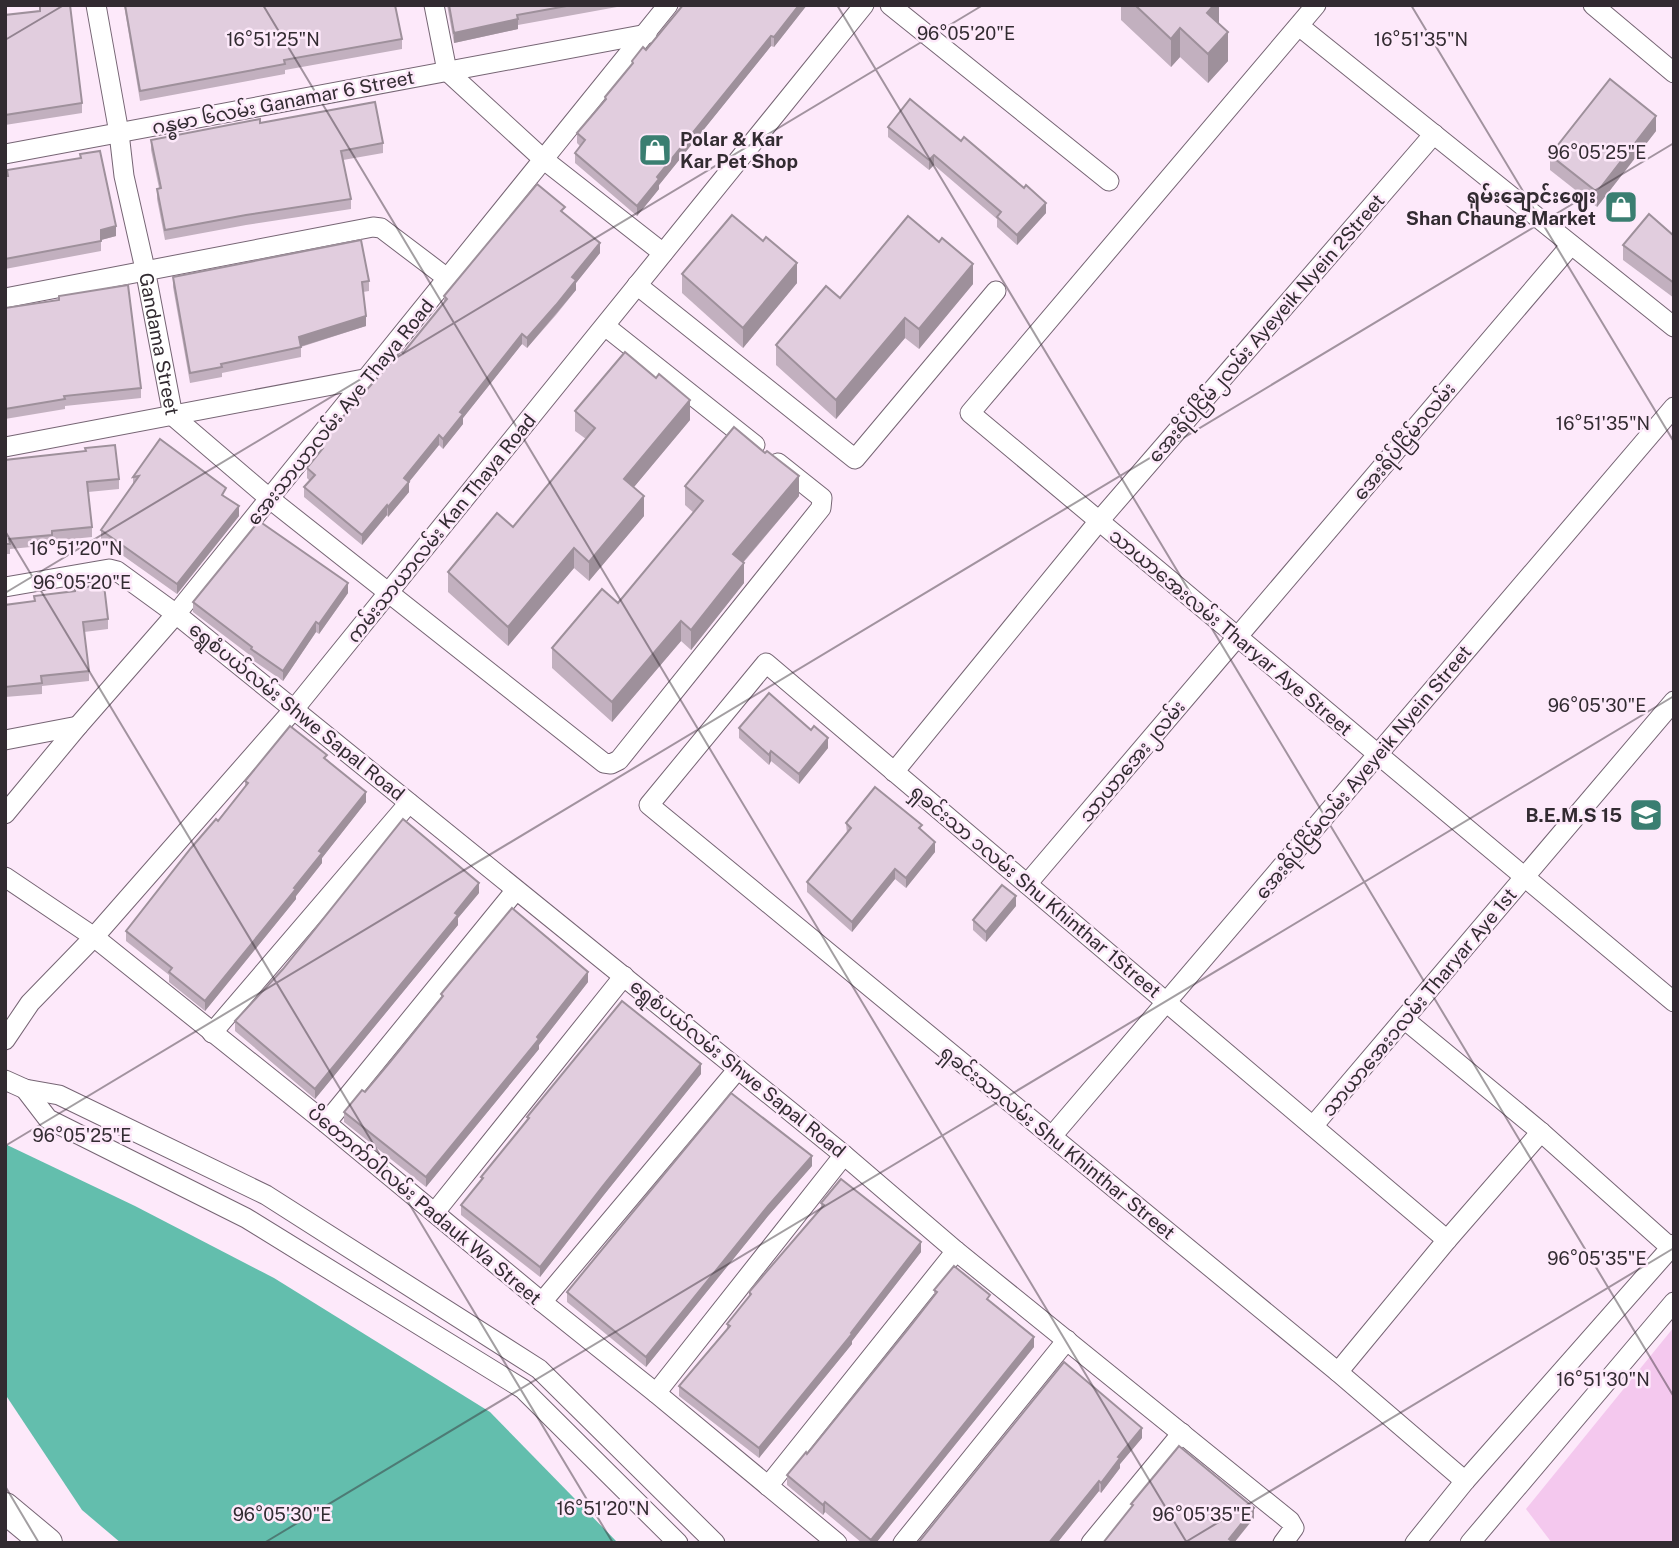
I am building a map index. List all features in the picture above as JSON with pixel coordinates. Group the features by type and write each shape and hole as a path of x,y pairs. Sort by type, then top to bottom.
{"main road":[{"path":"6,1508 47,1543"}],"street":[{"name":"Gandama Street","path":"96,5 119,132 124,176 173,416 270,499 604,763 611,764 619,760 823,503 822,498 604,326"},
{"path":"434,5 447,71 543,159 663,253"},
{"name":"အေးသာယာလမ်း Aye Thaya Road","path":"5,814 176,614 668,5"},
{"name":"ကမ်းသာယာလမ်း Kan Thaya Road","path":"5,1040 30,1003 94,937 295,708 864,5"},
{"path":"890,5 1109,181"},
{"path":"1316,5 1299,26 1674,327"},
{"path":"1593,5 1674,73"},
{"name":"သာယာအေးလမ်း Tharyar Aye Street","path":"1299,26 970,414 1524,877"},
{"name":"ဂန္ဓမာ ၆လမ်း Ganamar 6 Street","path":"5,154 647,34"},
{"name":"အေးရိပ်ငြိမ်၂လမ်း Ayeyeik Nyein 2Street","path":"894,772 1099,521 1434,134"},
{"path":"5,298 373,228 382,228 447,278"},
{"name":"အေးရိပ်ငြိမ်၁လမ်း","path":"1237,637 1571,245"},
{"path":"637,285 855,459 996,291"},
{"path":"5,447 369,378"},
{"name":"အေးရိပ်ငြိမ်လမ်း Ayeyeik Nyein Street","path":"1052,1136 1674,407"},
{"name":"ရွေစံပယ်လမ်း Shwe Sapal Road","path":"5,587 109,569 117,571 176,614 844,1154 956,1251 1290,1521 1289,1535"},
{"name":"သာယာအေး၂လမ်း","path":"1027,884 1237,637"},
{"name":"ရှခင်းသာ ၁လမ်း Shu Khinthar 1Street","path":"649,805 766,663 1447,1240"},
{"name":"သာယာအေး၁လမ်း Tharyar Aye 1st","path":"1313,1126 1674,701"},
{"path":"5,740 78,726"},
{"path":"212,1033 409,803"},
{"name":"ရှခင်းသာလမ်း Shu Khinthar Street","path":"649,805 1338,1372 1465,1481"},
{"name":"ပိတောက်ဝါလမ်း Padauk Wa Street","path":"5,877 94,937 326,1123 837,1543"},
{"path":"1524,877 1674,1002"},
{"path":"326,1123 516,890"},
{"path":"435,1212 624,976"},
{"path":"1404,1018 1672,1246 1465,1481 1415,1543"},
{"path":"542,1302 738,1069"},
{"path":"5,1080 25,1089 59,1095 266,1195 539,1369 715,1543"},
{"path":"25,1089 48,1119 246,1218 523,1389 678,1543"},
{"path":"1338,1372 1541,1132"},
{"path":"656,1393 844,1154"},
{"path":"768,1486 956,1251"},
{"path":"1470,1543 1674,1302"},
{"path":"903,1543 1068,1340"},
{"path":"1091,1543 1182,1433"}],"shaded area":[{"path":"5,1144 135,1206 274,1278 490,1412 618,1543 121,1543 82,1510 5,1394"},
{"path":"1674,1327 1674,1543 1552,1543 1526,1509"}],"building":[{"path":"70,5 82,103 5,115 5,15 40,11 40,6"},
{"path":"125,5 395,5 402,39 284,60 285,64 140,91"},
{"path":"449,5 572,5 517,15 518,19 454,33"},
{"path":"683,5 799,5 657,177 659,179 637,206 575,153 585,140 577,133 606,99 643,47 646,50"},
{"path":"1135,5 1214,5 1207,13 1228,32 1208,54 1180,28 1171,39"},
{"path":"1610,79 1656,116 1597,192 1550,155"},
{"path":"910,99 961,141 964,137 1024,188 1026,185 1046,203 1017,235 997,217 1001,212 934,155 929,160 888,127"},
{"path":"375,102 383,143 341,151 351,199 165,230 157,189 161,188 151,140 260,119 260,123"},
{"path":"100,151 116,226 101,230 101,241 5,259 7,170 81,158 80,154"},
{"path":"537,184 565,207 561,211 600,243 572,277 576,280 556,305 527,338 522,334 460,412 463,414 443,439 439,435 404,478 409,482 362,535 304,487 315,475 307,468 323,448 320,445 340,420 401,351 403,353 447,299 444,296"},
{"path":"1649,214 1674,236 1674,283 1623,245"},
{"path":"732,215 763,241 766,237 797,263 743,328 682,274"},
{"path":"908,216 939,242 942,238 973,264 919,329 905,318 836,400 776,345 826,286 840,298"},
{"path":"361,240 369,281 362,282 366,316 299,337 301,347 190,373 173,277"},
{"path":"128,285 141,388 64,396 65,399 5,409 5,308"},
{"path":"625,352 656,378 659,374 690,400 624,479 644,496 589,562 574,548 508,627 448,572 497,513 513,527 595,428 575,411"},
{"path":"734,427 765,453 767,451 799,476 733,554 744,563 691,630 681,621 612,702 552,648 602,589 618,603 703,501 685,486"},
{"path":"160,439 226,488 222,495 239,506 177,584 101,530 139,476 133,477"},
{"path":"115,445 119,479 87,482 92,527 52,531 52,535 9,539 10,544 5,544 5,460"},
{"path":"259,521 348,583 319,624 316,622 283,671 193,602"},
{"path":"104,585 108,619 83,622 89,671 41,676 42,683 5,687 5,605 35,601 34,596"},
{"path":"769,693 811,730 814,726 828,738 799,774 771,751 769,755 739,728"},
{"path":"290,726 327,755 324,758 366,792 319,851 322,853 294,888 296,889 205,1001 169,972 172,968 126,931 191,848 216,819 218,821 248,783 245,781"},
{"path":"875,787 922,825 919,828 935,842 906,878 895,869 852,922 807,882 851,828 846,823"},
{"path":"403,819 479,883 455,913 458,915 315,1089 235,1021 283,969"},
{"path":"1002,885 1016,896 986,932 973,920"},
{"path":"512,908 588,972 537,1037 539,1039 426,1177 344,1112 390,1062 443,996 441,994"},
{"path":"622,1001 701,1064 540,1267 461,1205 529,1118 527,1117"},
{"path":"731,1093 812,1156 646,1357 567,1292"},
{"path":"841,1179 921,1242 852,1334 759,1448 679,1386 730,1326 727,1324 751,1294 749,1292 824,1205 821,1203"},
{"path":"954,1266 990,1295 987,1299 1034,1337 871,1540 787,1475 908,1329"},
{"path":"1064,1362 1142,1428 1101,1483 1099,1481 1049,1543 918,1543"},
{"path":"1179,1446 1254,1508 1229,1539 1233,1542 1103,1543 1133,1505 1131,1504"}],"place":[{"name":"Polar & Kar Kar Pet Shop","path":"655,150"},
{"name":"ရှမ်းချောင်းဈေး Shan Chaung Market","path":"1621,207"},
{"name":"B.E.M.S 15","path":"1646,815"}]}
